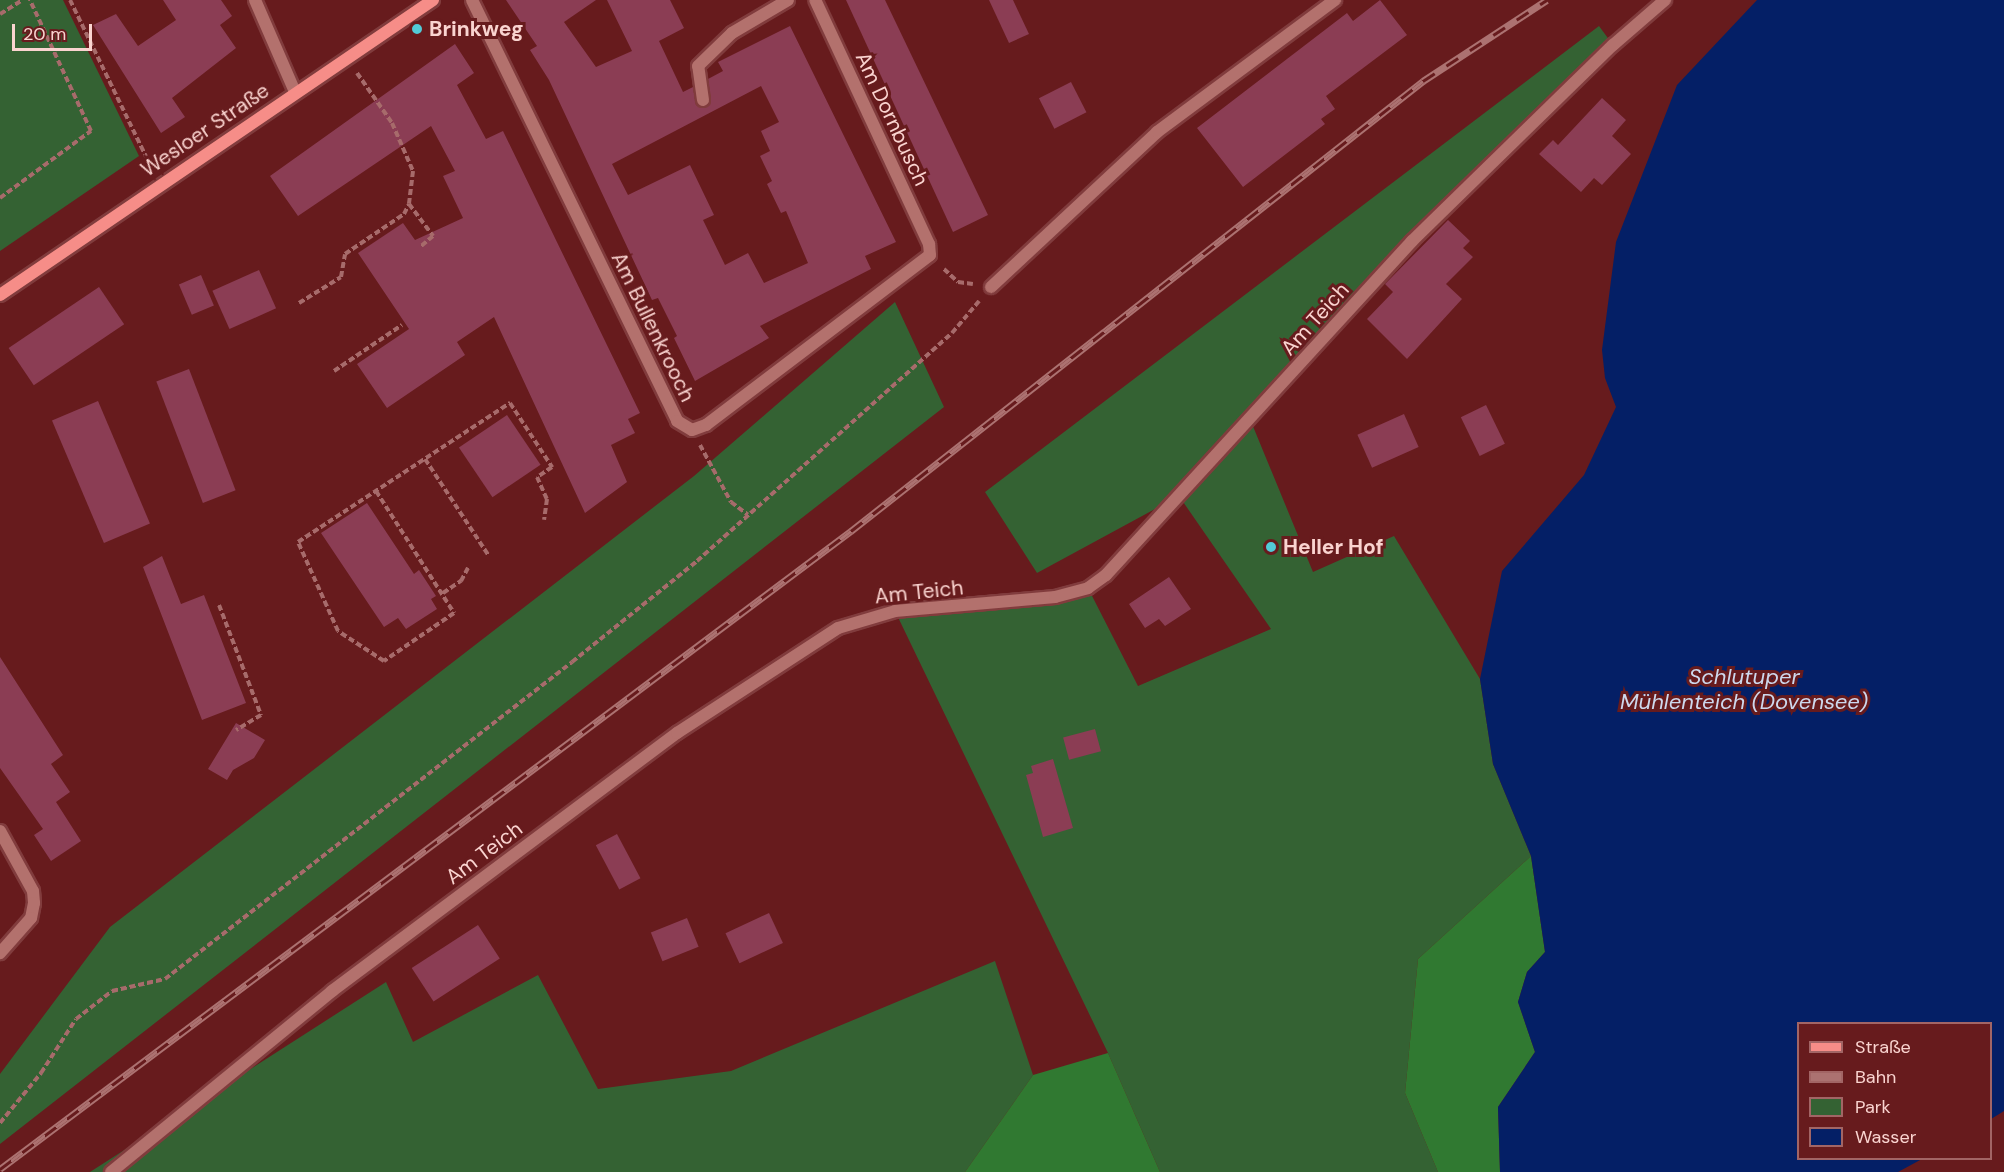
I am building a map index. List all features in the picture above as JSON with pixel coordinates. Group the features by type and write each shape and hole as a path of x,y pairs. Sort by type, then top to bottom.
{"street":[{"path":"255,0 295,92"},
{"name":"Wesloer Straße","path":"0,294 433,0"},
{"name":"Am Bullenkrooch","path":"472,0 677,421 692,430 706,425 930,255"},
{"path":"703,100 698,66 732,33 788,0"},
{"name":"Am Dornbusch","path":"815,0 929,244 930,255"},
{"path":"991,286 1157,132 1335,0"},
{"name":"Am Teich","path":"111,1172 390,948 677,733 838,628 895,611 1055,597 1088,588 1106,575 1412,241 1605,52 1665,0"},
{"path":"0,831 33,891 34,903 31,918 0,953"}],"path":[{"path":"0,14 22,0"},
{"path":"0,198 91,131 30,0"},
{"path":"70,0 160,185"},
{"path":"299,303 341,278 345,254 404,214 409,204 413,171 392,123 345,58"},
{"path":"409,204 433,236 420,247"},
{"path":"930,255 958,282 991,286"},
{"path":"0,1123 41,1072 76,1019 112,991 165,979 572,662 748,515 952,333 991,286"},
{"path":"334,371 402,325"},
{"path":"376,492 454,613 384,661 338,631 298,542 510,403 552,467 537,477 547,499 544,520"},
{"path":"692,430 731,502 748,515"},
{"path":"425,459 489,556"},
{"path":"443,593 461,581 468,568"},
{"path":"219,605 261,715 236,730"}],"green space":[{"path":"0,0 63,0 139,156 0,251"},
{"path":"1599,26 1613,45 1531,123 1250,419 1313,572 1394,536 1480,679 1493,764 1531,856 1418,959 1405,1093 1438,1172 1160,1172 1108,1053 895,611 1088,588 1138,686 1271,629 1179,496 1037,573 985,492"},
{"path":"895,302 944,407 0,1144 0,1074 110,927 694,476"},
{"path":"1531,856 1545,952 1527,972 1518,1002 1535,1052 1498,1107 1500,1172 1438,1172 1405,1093 1418,959"},
{"path":"995,961 1033,1075 965,1172 90,1172 386,982 413,1042 538,975 598,1089 731,1071"},
{"path":"1108,1053 1160,1172 965,1172 1033,1075"}],"water":[{"name":"Schlutuper Mühlenteich (Dovensee)","path":"1757,0 2004,0 2004,1111 1992,1118 1992,1022 1797,1022 1797,1160 1920,1160 1898,1172 1500,1172 1498,1107 1535,1052 1518,1002 1527,972 1545,952 1531,856 1493,764 1480,679 1502,571 1584,475 1616,407 1605,378 1602,350 1616,242 1677,85"}],"building":[{"path":"163,0 221,0 232,16 220,25 236,48 172,98 185,117 161,133 93,25 116,14 138,46 176,20"},
{"path":"506,0 596,0 564,22 596,67 632,51 607,0 670,0 684,28 659,41 683,92 693,87 696,105 704,108 711,102 708,79 723,71 718,62 790,26 896,242 865,256 871,269 760,326 769,338 695,381 674,338 677,336 658,298 652,300 549,80 530,50 537,46","holes":["761,86 779,122 761,131 770,151 760,156 772,181 767,184 781,213 786,211 808,263 764,283 748,253 725,265 703,220 714,215 690,165 628,195 612,164"]},
{"path":"846,0 885,0 988,215 953,232"},
{"path":"989,0 1013,0 1029,34 1009,43"},
{"path":"1380,0 1407,35 1326,96 1335,109 1321,119 1325,124 1243,187 1197,128 1347,13 1353,21"},
{"path":"455,44 474,73 457,85 486,139 503,131 640,413 628,419 635,433 611,445 627,482 585,513 494,317 457,342 465,355 387,408 357,364 409,329 358,253 403,223 415,240 463,218 443,176 455,171 431,126 298,216 270,176"},
{"path":"1071,82 1086,112 1054,129 1039,98"},
{"path":"1602,98 1626,120 1612,136 1631,154 1602,185 1594,178 1581,192 1539,154 1553,140 1558,145"},
{"path":"1448,220 1470,241 1463,248 1473,257 1446,284 1462,299 1407,359 1367,319 1393,292 1385,284"},
{"path":"259,270 276,308 229,329 212,291"},
{"path":"201,275 214,305 192,315 179,284"},
{"path":"99,287 124,324 34,385 9,348"},
{"path":"189,369 236,490 203,503 156,382"},
{"path":"98,401 150,523 104,543 52,421"},
{"path":"1486,405 1505,444 1480,456 1461,417"},
{"path":"1404,414 1419,447 1372,468 1357,435"},
{"path":"507,415 541,465 492,497 459,447"},
{"path":"367,503 414,574 419,570 436,596 431,599 437,609 406,629 398,618 384,627 321,533"},
{"path":"162,556 181,604 204,595 246,703 202,720 143,567"},
{"path":"1169,577 1191,609 1165,626 1159,619 1145,628 1129,604"},
{"path":"0,657 63,755 51,764 70,792 56,802 81,841 51,861 34,835 43,829 0,768"},
{"path":"236,723 265,740 254,758 233,770 227,780 208,769"},
{"path":"1095,729 1101,751 1069,760 1063,738"},
{"path":"1053,759 1073,828 1043,837 1026,775 1033,773 1031,766"},
{"path":"617,834 640,878 619,889 596,845"},
{"path":"769,913 783,943 739,963 725,933"},
{"path":"687,918 699,947 662,961 651,933"},
{"path":"478,925 500,959 434,1002 412,968"}],"railway":[{"path":"0,1169 851,531 1423,81 1547,0"}],"place":[{"name":"Brinkweg","path":"417,29"},
{"name":"Heller Hof","path":"1271,547"}]}
